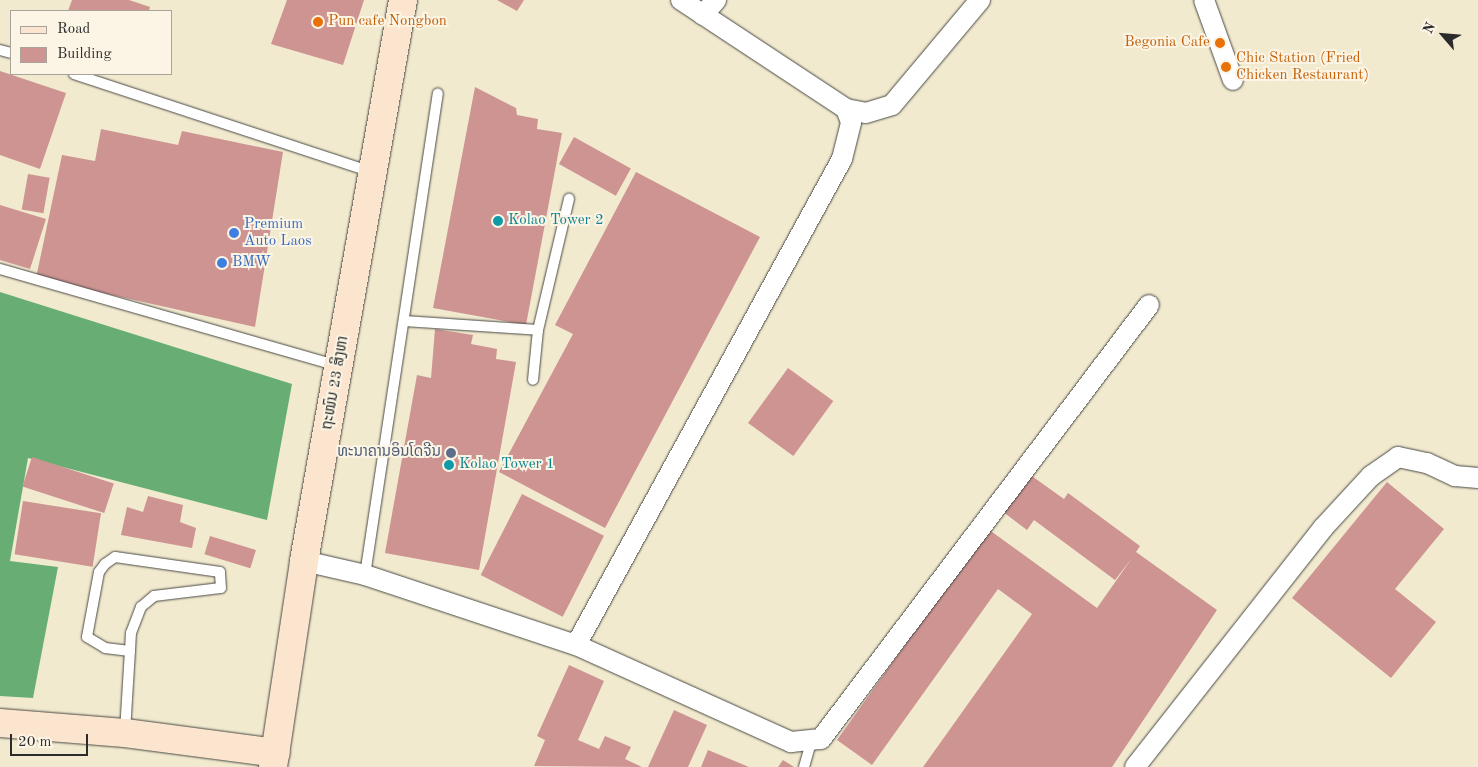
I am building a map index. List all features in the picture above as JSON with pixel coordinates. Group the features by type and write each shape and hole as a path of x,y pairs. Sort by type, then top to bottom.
{"main road":[{"name":"ຖະໜົນ 23 ສິງຫາ","path":"274,760 304,561 340,366 403,0"},
{"path":"0,723 125,733 274,760"}],"street":[{"path":"681,0 702,16 846,109 866,113 892,105 980,0"},
{"path":"702,16 716,0"},
{"path":"1204,0 1233,80"},
{"path":"576,645 842,159 851,122 846,109"},
{"path":"304,561 365,575 576,645 791,742 810,742 829,731 1148,305"},
{"path":"1135,767 1323,528 1371,476 1398,457 1427,463 1456,476 1478,478"}],"lane":[{"path":"77,75 373,172"},
{"path":"365,575 438,94"},
{"path":"533,380 538,330 569,199"},
{"path":"0,269 340,366"},
{"path":"404,322 538,330"},
{"path":"125,733 130,651 141,607 154,596 221,588 220,572 115,557 105,564 99,572 88,637 105,648 130,651"},
{"path":"804,767 810,742"}],"green space":[{"path":"0,292 292,384 267,520 28,458 10,561 58,567 33,698 0,696"}],"building":[{"path":"72,0 129,0 150,7 149,10 68,10"},
{"name":"Pun cafe Nongbon","path":"287,0 364,0 343,65 271,44"},
{"path":"497,0 524,0 517,11"},
{"path":"0,71 66,93 40,169 0,155"},
{"name":"Kolao Tower 2","path":"475,87 516,108 517,115 538,119 537,129 562,133 526,325 433,308"},
{"path":"101,129 178,145 182,131 283,152 255,327 36,278 62,155 95,161"},
{"path":"574,137 631,169 616,196 559,164"},
{"path":"636,172 760,237 605,528 499,472 573,334 555,325"},
{"path":"28,174 50,178 43,213 22,209"},
{"path":"0,205 46,219 30,269 0,260"},
{"name":"Kolao Tower 1","path":"435,329 473,335 471,344 497,349 496,359 516,362 479,570 385,553 417,375 431,378"},
{"path":"788,368 833,401 793,456 748,423"},
{"path":"32,457 114,484 104,513 22,486"},
{"path":"1029,474 1064,499 1068,493 1140,546 1136,552 1217,610 1112,767 923,767 1032,614 998,589 872,765 837,740 988,529 1097,608 1132,558 1115,580 1034,520 1027,530 1002,511"},
{"path":"1387,482 1444,529 1395,589 1436,622 1391,678 1292,598"},
{"path":"522,494 604,536 563,617 481,575"},
{"path":"148,496 183,505 180,522 196,528 192,548 121,535 127,507 143,512"},
{"path":"23,501 101,513 93,567 15,554"},
{"path":"210,536 256,550 250,568 204,554"},
{"path":"569,665 604,681 578,740 599,749 605,736 631,747 625,759 642,767 534,766 545,740 537,736"},
{"path":"674,710 707,725 688,767 648,767"},
{"path":"708,750 749,767 701,767"},
{"path":"783,760 794,767 778,767"}],"place":[{"name":"Pun cafe Nongbon","path":"318,22"},
{"name":"Begonia Cafe","path":"1220,43"},
{"name":"Chic Station (Fried Chicken Restaurant)","path":"1226,67"},
{"name":"Kolao Tower 2","path":"498,221"},
{"name":"Premium Auto Laos","path":"234,233"},
{"name":"BMW","path":"222,263"},
{"name":"ທະນາຄານອິນໂດຈີນ","path":"451,453"},
{"name":"Kolao Tower 1","path":"449,465"}]}
